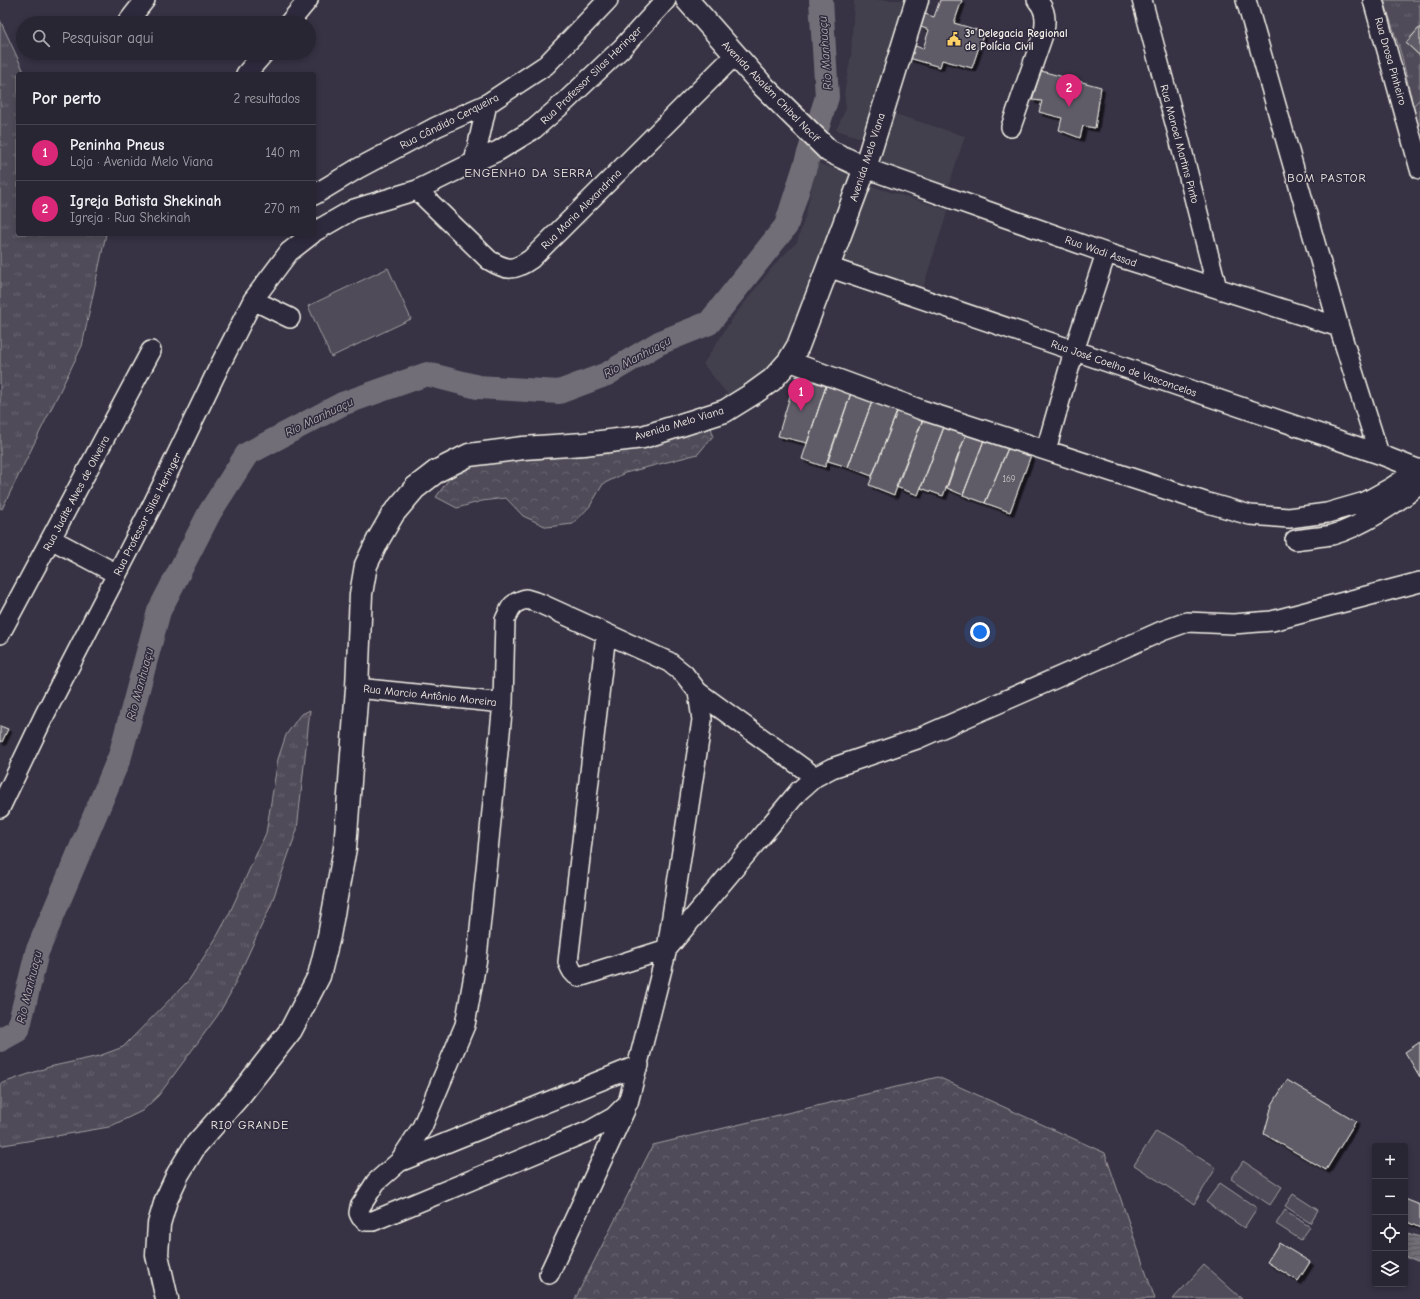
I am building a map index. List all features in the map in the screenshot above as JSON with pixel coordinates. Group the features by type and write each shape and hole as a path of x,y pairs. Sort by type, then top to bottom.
{"main road":[{"name":"Avenida Abalém Chibel Nacif","path":"687,0 763,86 829,151 864,168"},
{"name":"Avenida Melo Viana","path":"167,1299 157,1255 159,1224 166,1200 178,1174 195,1146 240,1095 291,1030 319,976 329,936 345,848 357,688 361,594 366,565 378,540 394,514 415,488 437,471 469,455 523,448 584,444 643,437 725,411 772,380 789,361 798,346 864,168 917,0"}],"street":[{"path":"132,16 145,0"},
{"path":"295,16 308,0"},
{"name":"Rua Cândido Cerqueira","path":"316,194 357,169 436,127 487,104 546,65 608,0"},
{"name":"Rua Professor Silas Heringer","path":"316,231 354,209 417,190 498,151 534,129 622,48 666,0"},
{"path":"1011,128 1044,32 1046,16 1041,4 1037,0"},
{"name":"Rua Manoel Martins Pinto","path":"1142,0 1179,138 1216,288"},
{"path":"1246,0 1339,327 1380,454"},
{"name":"Rua Drosa Pinheiro","path":"1374,0 1420,169"},
{"name":"Rua Maria Alexandrina","path":"417,190 489,260 502,268 519,268 531,259 735,55"},
{"path":"248,72 258,60"},
{"path":"474,162 487,104"},
{"name":"Rua Wadi Assad","path":"864,168 1106,253 1339,327"},
{"name":"Rua Professor Silas Heringer","path":"0,808 45,714 157,497 219,367 253,300 289,252 309,236"},
{"path":"1046,450 1074,352 1106,253"},
{"name":"Rua José Coelho de Vasconcelos","path":"828,267 1074,352 1380,454 1420,469"},
{"path":"253,300 290,318"},
{"name":"Rua Judite Alves de Oliveira","path":"0,634 152,351"},
{"path":"789,361 922,410 1250,515 1289,518 1327,513 1364,502 1392,487 1420,469"},
{"path":"1295,540 1332,534 1354,526 1396,502 1420,484"},
{"path":"51,539 117,574"},
{"path":"606,634 568,962 571,970 579,977 667,949 799,792 815,777 832,768 917,739 1162,631 1187,622 1233,624 1272,621 1420,582"},
{"path":"628,1103 614,1118 590,1131 373,1221 366,1222 359,1214 360,1207 376,1182 399,1162 422,1127 465,1025 477,958 503,703 505,620 510,609 516,602 526,599 539,603 669,662 684,674 698,692 815,777"},
{"name":"Rua Marcio Antônio Moreira","path":"357,688 503,703"},
{"path":"549,1274 628,1103 639,1065 667,949 702,720 698,692"},
{"path":"399,1162 639,1065"}],"shaded area":[{"path":"854,0 909,0 869,129 861,138 836,130 846,108 844,93 851,55"},
{"path":"892,113 965,136 948,188 875,162"},
{"path":"817,163 851,174 826,254 787,345 765,374 732,400 703,364 734,316 775,264 797,242 806,213"},
{"path":"865,184 948,210 922,291 834,263"},
{"path":"1408,1233 1420,1237 1420,1263 1408,1258"}],"green space":[{"path":"1384,0 1420,0 1420,27 1406,43 1420,56 1420,99 1413,106 1402,57"},
{"path":"0,20 16,55 16,60 19,60 24,72 16,72 16,236 106,236 82,346 2,509 0,508"},
{"path":"1420,99 1420,126 1418,125 1413,106"},
{"path":"388,268 411,319 331,357 308,306"},
{"path":"711,426 713,436 698,454 625,473 603,484 590,506 573,524 547,527 523,516 506,498 482,501 457,508 436,497 452,475 476,465 590,455 661,440"},
{"path":"310,710 297,830 271,905 230,994 218,1015 159,1095 142,1111 109,1127 0,1145 0,1084 49,1067 99,1056 123,1047 189,980 216,938 229,914 266,833 278,759 286,735 300,715"},
{"path":"938,1077 1105,1153 1155,1299 575,1299 653,1145"},
{"path":"1156,1131 1216,1168 1194,1204 1134,1165"},
{"path":"1243,1161 1282,1187 1270,1205 1231,1179"},
{"path":"1220,1183 1257,1208 1244,1228 1206,1202"},
{"path":"1293,1194 1318,1210 1310,1223 1285,1206"},
{"path":"1285,1210 1310,1227 1301,1240 1276,1224"},
{"path":"1204,1265 1242,1299 1173,1299"}],"building":[{"name":"3ª Delegacia Regional de Polícia Civil","path":"940,0 962,0 954,23 984,32 972,68 942,60 940,67 909,58 913,45 923,49 929,30 921,27 925,14 934,17"},
{"path":"1420,27 1420,56 1406,43"},
{"path":"1041,71 1101,87 1095,128 1083,126 1080,138 1059,130 1062,118 1039,112 1042,101 1032,100"},
{"path":"796,376 826,386 807,443 778,436"},
{"path":"826,386 851,393 825,467 802,459"},
{"path":"851,393 873,399 848,467 828,461"},
{"path":"873,399 898,409 872,476 848,467"},
{"path":"898,409 923,419 894,495 869,485"},
{"path":"923,419 944,427 918,495 896,487"},
{"path":"944,427 966,434 943,496 921,488"},
{"path":"966,434 984,440 963,495 947,488"},
{"path":"984,440 1008,448 985,503 963,495"},
{"path":"1008,448 1031,455 1010,512 985,503"},
{"path":"0,726 8,729 2,742 0,741"},
{"path":"1420,1042 1420,1077 1405,1052"},
{"path":"1287,1080 1356,1121 1326,1170 1264,1134 1272,1105"},
{"path":"1408,1200 1420,1205 1420,1228 1408,1222"},
{"path":"1279,1243 1310,1262 1298,1281 1267,1262"}],"waterway":[{"name":"Rio Manhuaçu","path":"0,1040 18,1030 37,952 120,756 159,611 210,512 247,454 342,404 427,374 478,387 559,392 607,374 659,343 709,323 786,226 827,97 821,0"}],"place":[{"name":"3ª Delegacia Regional de Polícia Civil","path":"954,39"},
{"name":"Igreja Batista Shekinah","path":"1069,107"},
{"name":"Peninha Pneus","path":"801,411"}],"district":[{"name":"ENGENHO DA SERRA","path":"529,173"},
{"name":"BOM PASTOR","path":"1327,178"},
{"name":"RIO GRANDE","path":"250,1125"}]}
